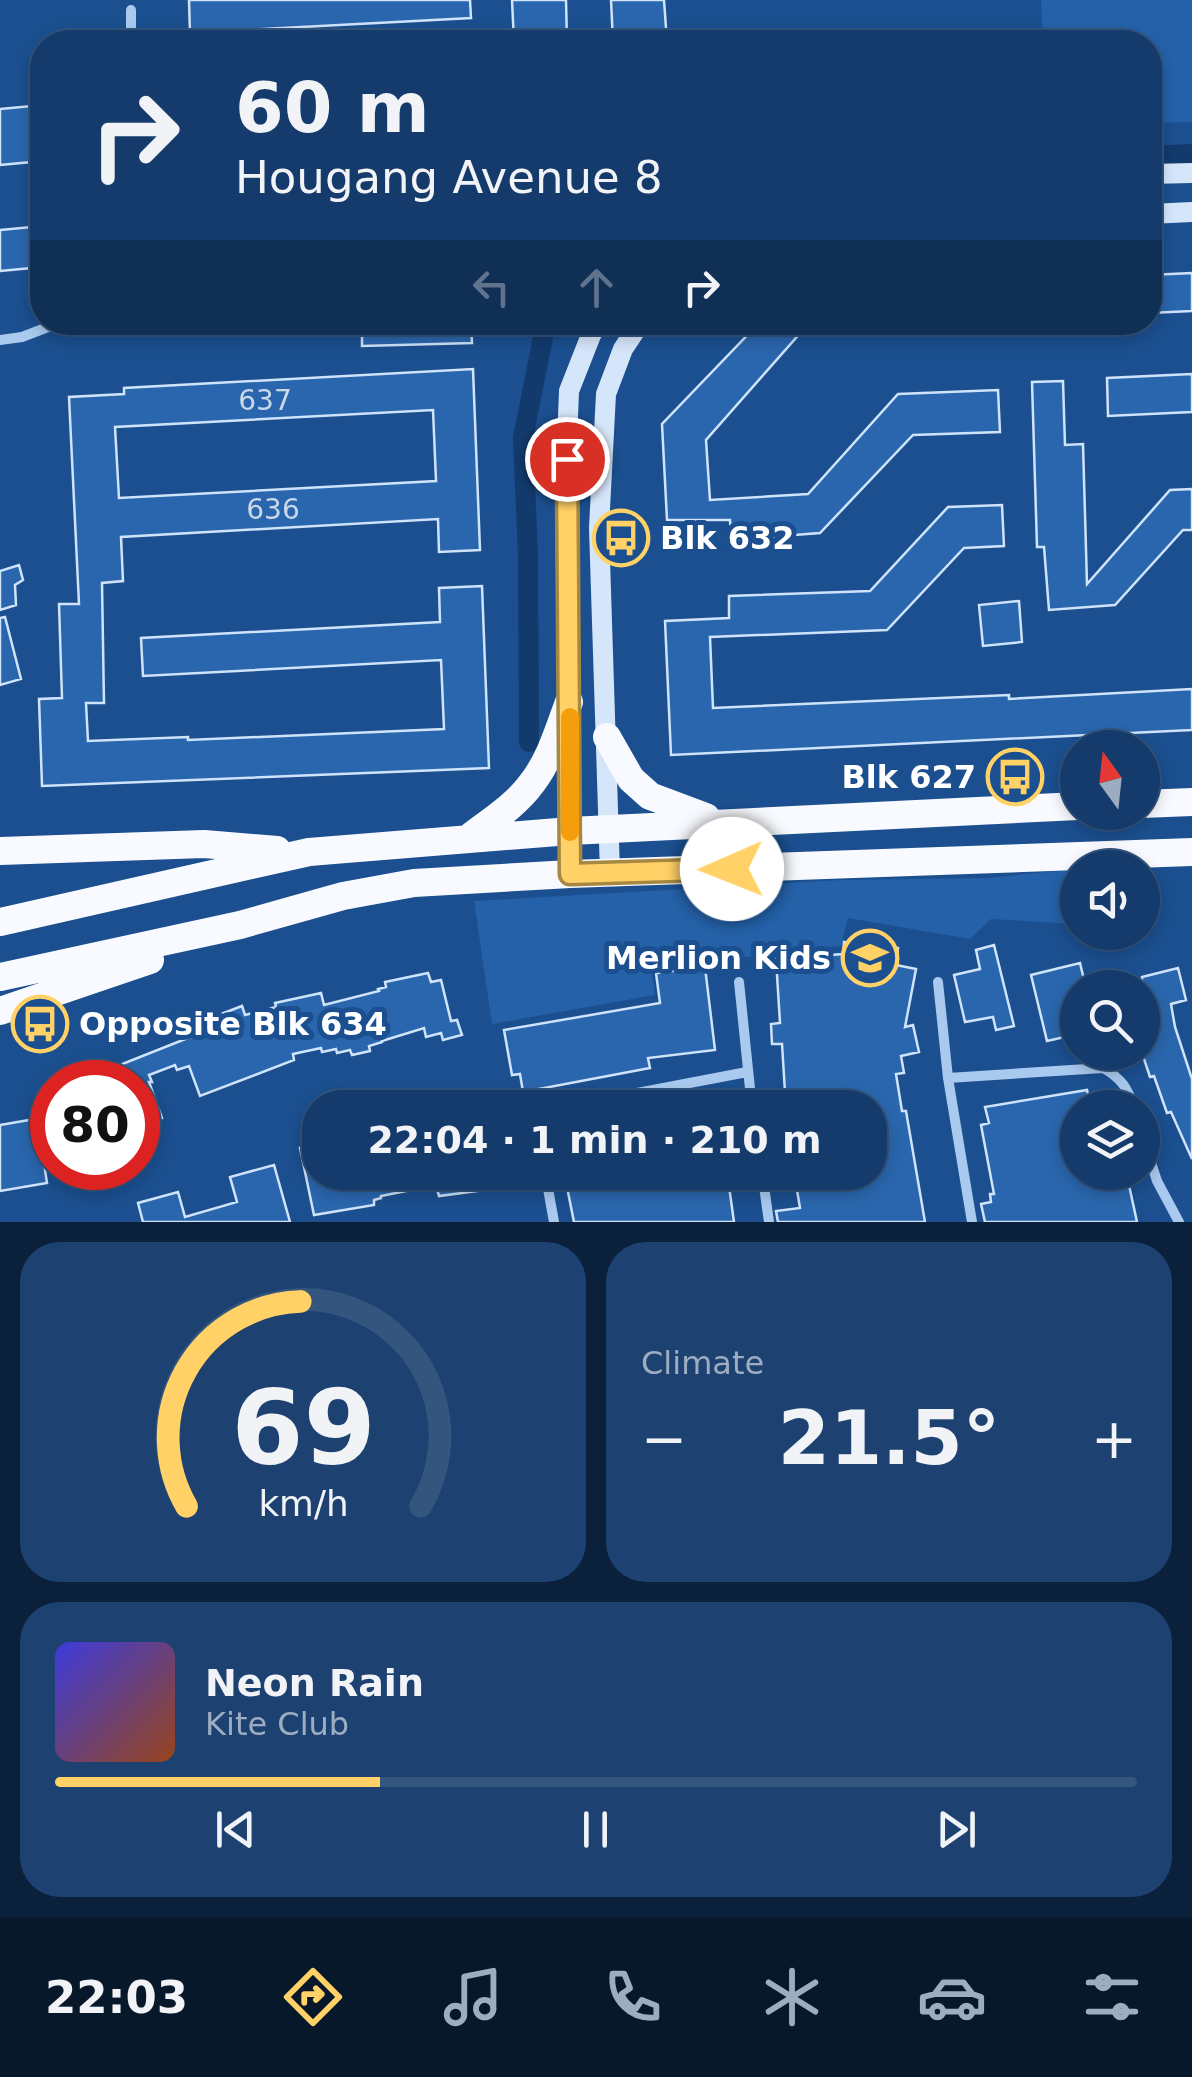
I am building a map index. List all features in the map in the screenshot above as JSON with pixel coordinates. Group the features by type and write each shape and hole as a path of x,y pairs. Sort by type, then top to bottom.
{"highway":[{"path":"469,838 532,784 570,702"},
{"path":"607,737 631,779 650,796 726,823"},
{"path":"1160,803 1192,802"},
{"path":"0,922 309,852 570,831 1060,807"},
{"path":"0,851 204,844 309,852"},
{"path":"0,977 240,925 342,896 414,883 610,872 1192,852"},
{"path":"0,1011 240,925"}],"main road":[{"path":"1162,174 1192,173"},
{"path":"1162,212 1192,212"},
{"path":"570,874 566,493 569,391 591,335"},
{"path":"610,872 599,528 606,394 632,335"}],"street":[{"path":"131,10 132,30"},
{"path":"0,340 30,334"},
{"path":"739,982 750,1090"},
{"path":"938,982 948,1078 972,1222"},
{"path":"948,1078 1103,1068 1118,1076 1128,1090"},
{"path":"654,1090 748,1072"},
{"path":"1160,1187 1179,1222"},
{"path":"549,1190 554,1222"},
{"path":"765,1190 769,1222"}],"shaded area":[{"path":"1041,0 1192,0 1192,122 1162,123 1162,30 1042,30"},
{"path":"1060,871 1060,923 991,919 970,939 848,918 841,946 651,968 655,995 492,1024 474,901 841,880 987,878"}],"building":[{"path":"189,0 470,0 471,18 190,30"},
{"path":"512,0 566,0 567,30 513,30"},
{"path":"611,0 664,0 666,30 612,30"},
{"path":"30,106 30,162 0,165 0,109"},
{"path":"30,227 30,268 0,271 0,230"},
{"path":"1192,273 1192,311 1162,312 1162,274"},
{"path":"362,335 472,335 472,343 362,346"},
{"path":"748,335 799,335 706,440 710,500 808,494 898,394 998,390 1000,432 913,435 820,533 731,540 730,520 667,520 662,424"},
{"path":"473,369 480,550 439,552 438,519 121,537 123,581 102,583 104,703 86,703 88,741 444,729 441,660 143,676 141,638 440,622 439,588 482,586 489,768 42,786 39,699 62,698 59,604 79,604 69,397 124,394 124,388","holes":["433,410 436,481 119,498 115,427"]},
{"path":"1192,374 1192,412 1108,416 1107,378"},
{"path":"1063,381 1065,445 1083,444 1087,584 1170,490 1192,489 1192,530 1183,530 1115,605 1049,610 1044,547 1037,547 1032,382"},
{"path":"1002,505 1004,546 964,548 887,630 710,637 713,708 1192,689 1192,730 1060,730 1060,736 671,755 665,621 729,618 729,596 870,591 948,507"},
{"path":"19,565 23,580 15,585 16,605 0,610 0,571"},
{"path":"1019,601 1022,642 983,646 979,605"},
{"path":"5,617 21,679 0,685 0,618"},
{"path":"844,942 898,948 896,965 916,969 905,1027 913,1025 919,1052 901,1056 904,1073 896,1074 925,1222 778,1222 776,1211 800,1208 797,1190 887,1190 887,1090 785,1090 782,1044 772,1044 771,1024 780,1023 776,959 843,954"},
{"path":"994,945 1014,1026 996,1030 993,1017 965,1022 954,975 980,969 976,950"},
{"path":"1080,963 1082,970 1060,970 1060,1038 1047,1041 1031,975"},
{"path":"705,967 715,1050 648,1058 650,1068 523,1090 520,1074 512,1075 504,1030 660,1003 656,973"},
{"path":"1178,968 1186,1000 1171,1004 1192,1079 1192,1159 1148,1070 1160,1070 1160,972"},
{"path":"428,973 431,982 441,980 451,1021 457,1020 462,1035 443,1040 441,1033 426,1037 424,1028 352,1055 350,1050 322,1052 321,1048 293,1054 294,1060 200,1096 189,1066 177,1070 175,1065 160,1071 160,1060 132,1060 198,1034 196,1029 218,1020 216,1016 242,1006 245,1015 276,1007 275,1003 321,993 324,1005 379,991 386,987 385,982"},
{"path":"1060,1094 1060,1190 1130,1190 1137,1222 985,1222 981,1204 991,1202 990,1194 994,1194 981,1125 989,1123 985,1107"},
{"path":"30,1120 30,1186 0,1191 0,1125"},
{"path":"274,1165 290,1222 143,1222 138,1203 178,1192 185,1217 237,1202 230,1177"},
{"path":"309,1190 411,1190 381,1196 374,1200 374,1205 314,1215"},
{"path":"437,1190 485,1190 439,1196"},
{"path":"568,1190 730,1190 734,1222 574,1222"}],"waterway":[{"path":"1162,155 1192,154"},
{"path":"529,742 523,438 543,335"}],"slow traffic":[{"path":"570,717 570,832"}],"place":[{"name":"Blk 632","path":"621,538"},
{"name":"Blk 627","path":"1015,777"},
{"name":"Merlion Kids","path":"870,958"},
{"name":"Opposite Blk 634","path":"40,1024"}],"route":[{"path":"567,459 570,874 732,869"}]}
